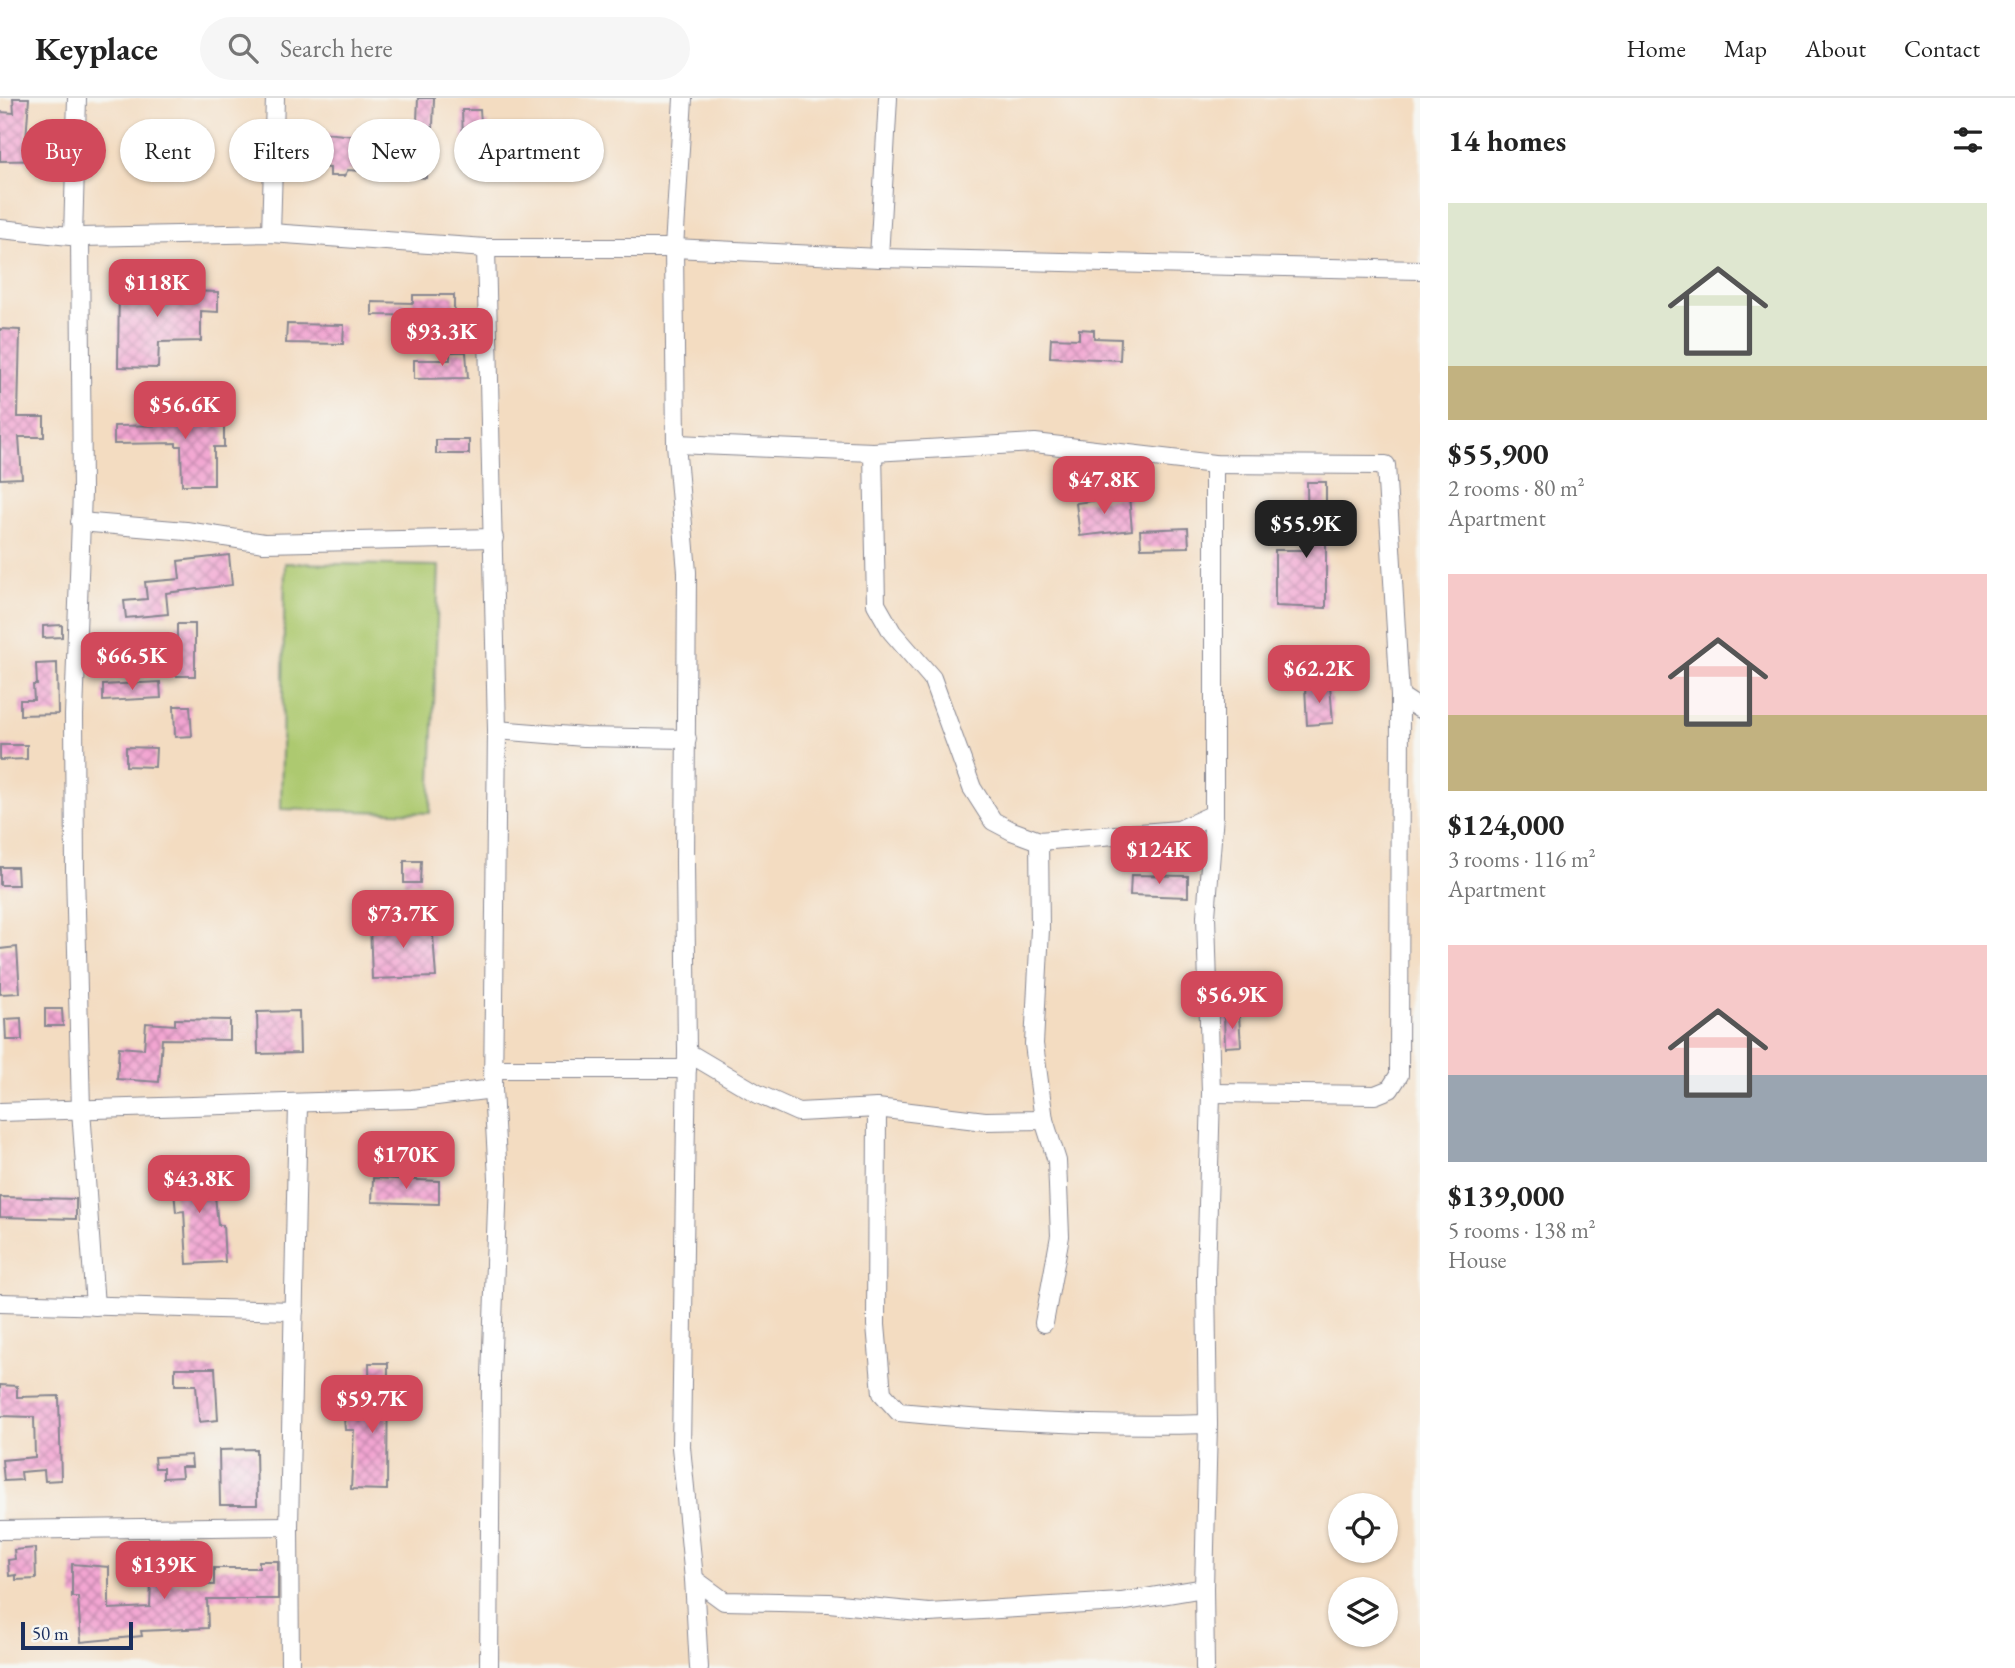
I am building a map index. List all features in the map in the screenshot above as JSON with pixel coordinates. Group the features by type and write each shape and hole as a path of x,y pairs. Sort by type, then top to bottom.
{"street":[{"path":"77,98 76,236 82,492 74,715 81,1110 95,1306"},
{"path":"271,233 275,98"},
{"path":"683,98 674,248 676,444 687,572 687,1060 681,1447 694,1579 699,1668"},
{"path":"879,258 888,98"},
{"path":"0,229 76,236 271,233 486,248 674,248 879,258 1420,270"},
{"path":"486,248 497,730 493,1089 498,1178 491,1378 489,1668"},
{"path":"676,444 873,452 1035,443 1214,464 1386,465 1400,696 1399,1075 1390,1089 1375,1095 1211,1093"},
{"path":"873,452 876,604 892,632 932,678 972,788 993,821 1038,841 1179,830 1214,814"},
{"path":"1205,1668 1208,1424 1206,1278 1211,1093 1206,916 1214,814 1214,464"},
{"path":"80,522 186,531 264,542 494,538"},
{"path":"1400,696 1420,709"},
{"path":"497,730 584,737 687,739"},
{"path":"1038,841 1040,929 1034,1044 1044,1120 1057,1161 1060,1236 1044,1323"},
{"path":"495,1069 687,1060 799,1112 877,1108 985,1121 1044,1120"},
{"path":"0,1112 412,1099 493,1089"},
{"path":"290,1668 289,1526 299,1104"},
{"path":"877,1108 876,1325 882,1393 899,1412 958,1418 1125,1426 1208,1424"},
{"path":"0,1303 294,1311"},
{"path":"0,1530 289,1526"},
{"path":"694,1579 724,1601 829,1603 929,1613 1121,1602 1204,1588"}],"green space":[{"path":"285,563 439,566 430,813 281,809"}],"building":[{"path":"13,98 29,98 28,119 21,119 21,161 0,161 0,112 14,113"},
{"path":"418,98 434,98 433,119 417,119"},
{"path":"462,110 480,110 481,119 462,119"},
{"path":"334,134 348,135 348,170 344,176 334,176"},
{"path":"149,274 149,279 157,280 157,290 218,292 218,312 201,311 201,341 159,342 158,368 118,367 119,280"},
{"path":"413,295 454,295 454,316 372,315 372,302 413,303"},
{"path":"287,324 344,325 343,344 286,343"},
{"path":"0,329 20,330 18,417 44,417 44,437 19,437 22,478 0,479"},
{"path":"1079,329 1094,330 1094,338 1121,339 1120,360 1050,357 1051,338 1079,339"},
{"path":"450,352 466,352 468,378 414,379 414,360 450,360"},
{"path":"186,409 224,409 224,447 214,447 214,485 182,485 181,446 176,446 176,443 114,444 114,426 176,425 176,415 187,415"},
{"path":"436,440 469,440 469,454 436,454"},
{"path":"1307,482 1326,482 1326,608 1275,606 1275,550 1308,550"},
{"path":"1129,496 1132,530 1080,536 1076,503"},
{"path":"1188,528 1189,547 1141,548 1140,530"},
{"path":"229,555 232,585 166,593 168,614 126,618 124,601 147,599 145,582 180,579 178,561"},
{"path":"177,624 195,624 195,676 150,676 151,644 177,645"},
{"path":"62,625 62,637 43,638 43,626"},
{"path":"57,663 58,714 20,715 20,700 34,700 33,685 37,685 36,664"},
{"path":"160,682 161,698 103,701 103,685"},
{"path":"1330,685 1333,723 1307,725 1305,687"},
{"path":"174,706 190,706 192,736 175,737"},
{"path":"0,745 27,745 27,759 0,760"},
{"path":"126,747 156,748 155,767 126,766"},
{"path":"404,861 421,861 420,883 404,883"},
{"path":"0,867 17,867 18,885 0,885"},
{"path":"1131,875 1188,876 1188,897 1130,895"},
{"path":"432,921 436,977 372,979 370,923"},
{"path":"17,947 20,993 0,994 0,949"},
{"path":"45,1009 62,1009 63,1026 45,1026"},
{"path":"299,1011 300,1053 258,1054 257,1012"},
{"path":"1224,1016 1239,1016 1241,1046 1225,1047"},
{"path":"21,1018 22,1040 6,1040 5,1019"},
{"path":"175,1019 230,1020 230,1040 162,1039 159,1082 117,1079 119,1047 144,1049 146,1023 175,1025"},
{"path":"212,1167 218,1225 223,1225 225,1262 187,1264 184,1211 176,1212 172,1171"},
{"path":"373,1178 439,1181 439,1204 372,1202"},
{"path":"0,1197 76,1199 76,1219 0,1217"},
{"path":"369,1363 388,1363 387,1490 351,1489 354,1430 345,1430 344,1417 370,1416"},
{"path":"175,1368 215,1368 218,1420 199,1422 196,1385 175,1385"},
{"path":"0,1385 17,1386 17,1397 59,1396 61,1480 45,1481 44,1470 21,1472 22,1480 4,1481 2,1460 35,1457 34,1417 0,1416"},
{"path":"256,1449 257,1505 220,1505 219,1450"},
{"path":"191,1455 192,1467 181,1467 182,1477 163,1478 163,1468 155,1468 154,1457"},
{"path":"35,1548 36,1579 16,1580 16,1575 9,1576 8,1560 15,1559 14,1550"},
{"path":"259,1561 278,1561 278,1599 207,1599 208,1628 141,1631 142,1636 81,1642 78,1597 72,1597 72,1564 109,1567 109,1609 150,1607 151,1583 214,1585 214,1568 259,1568"}]}
